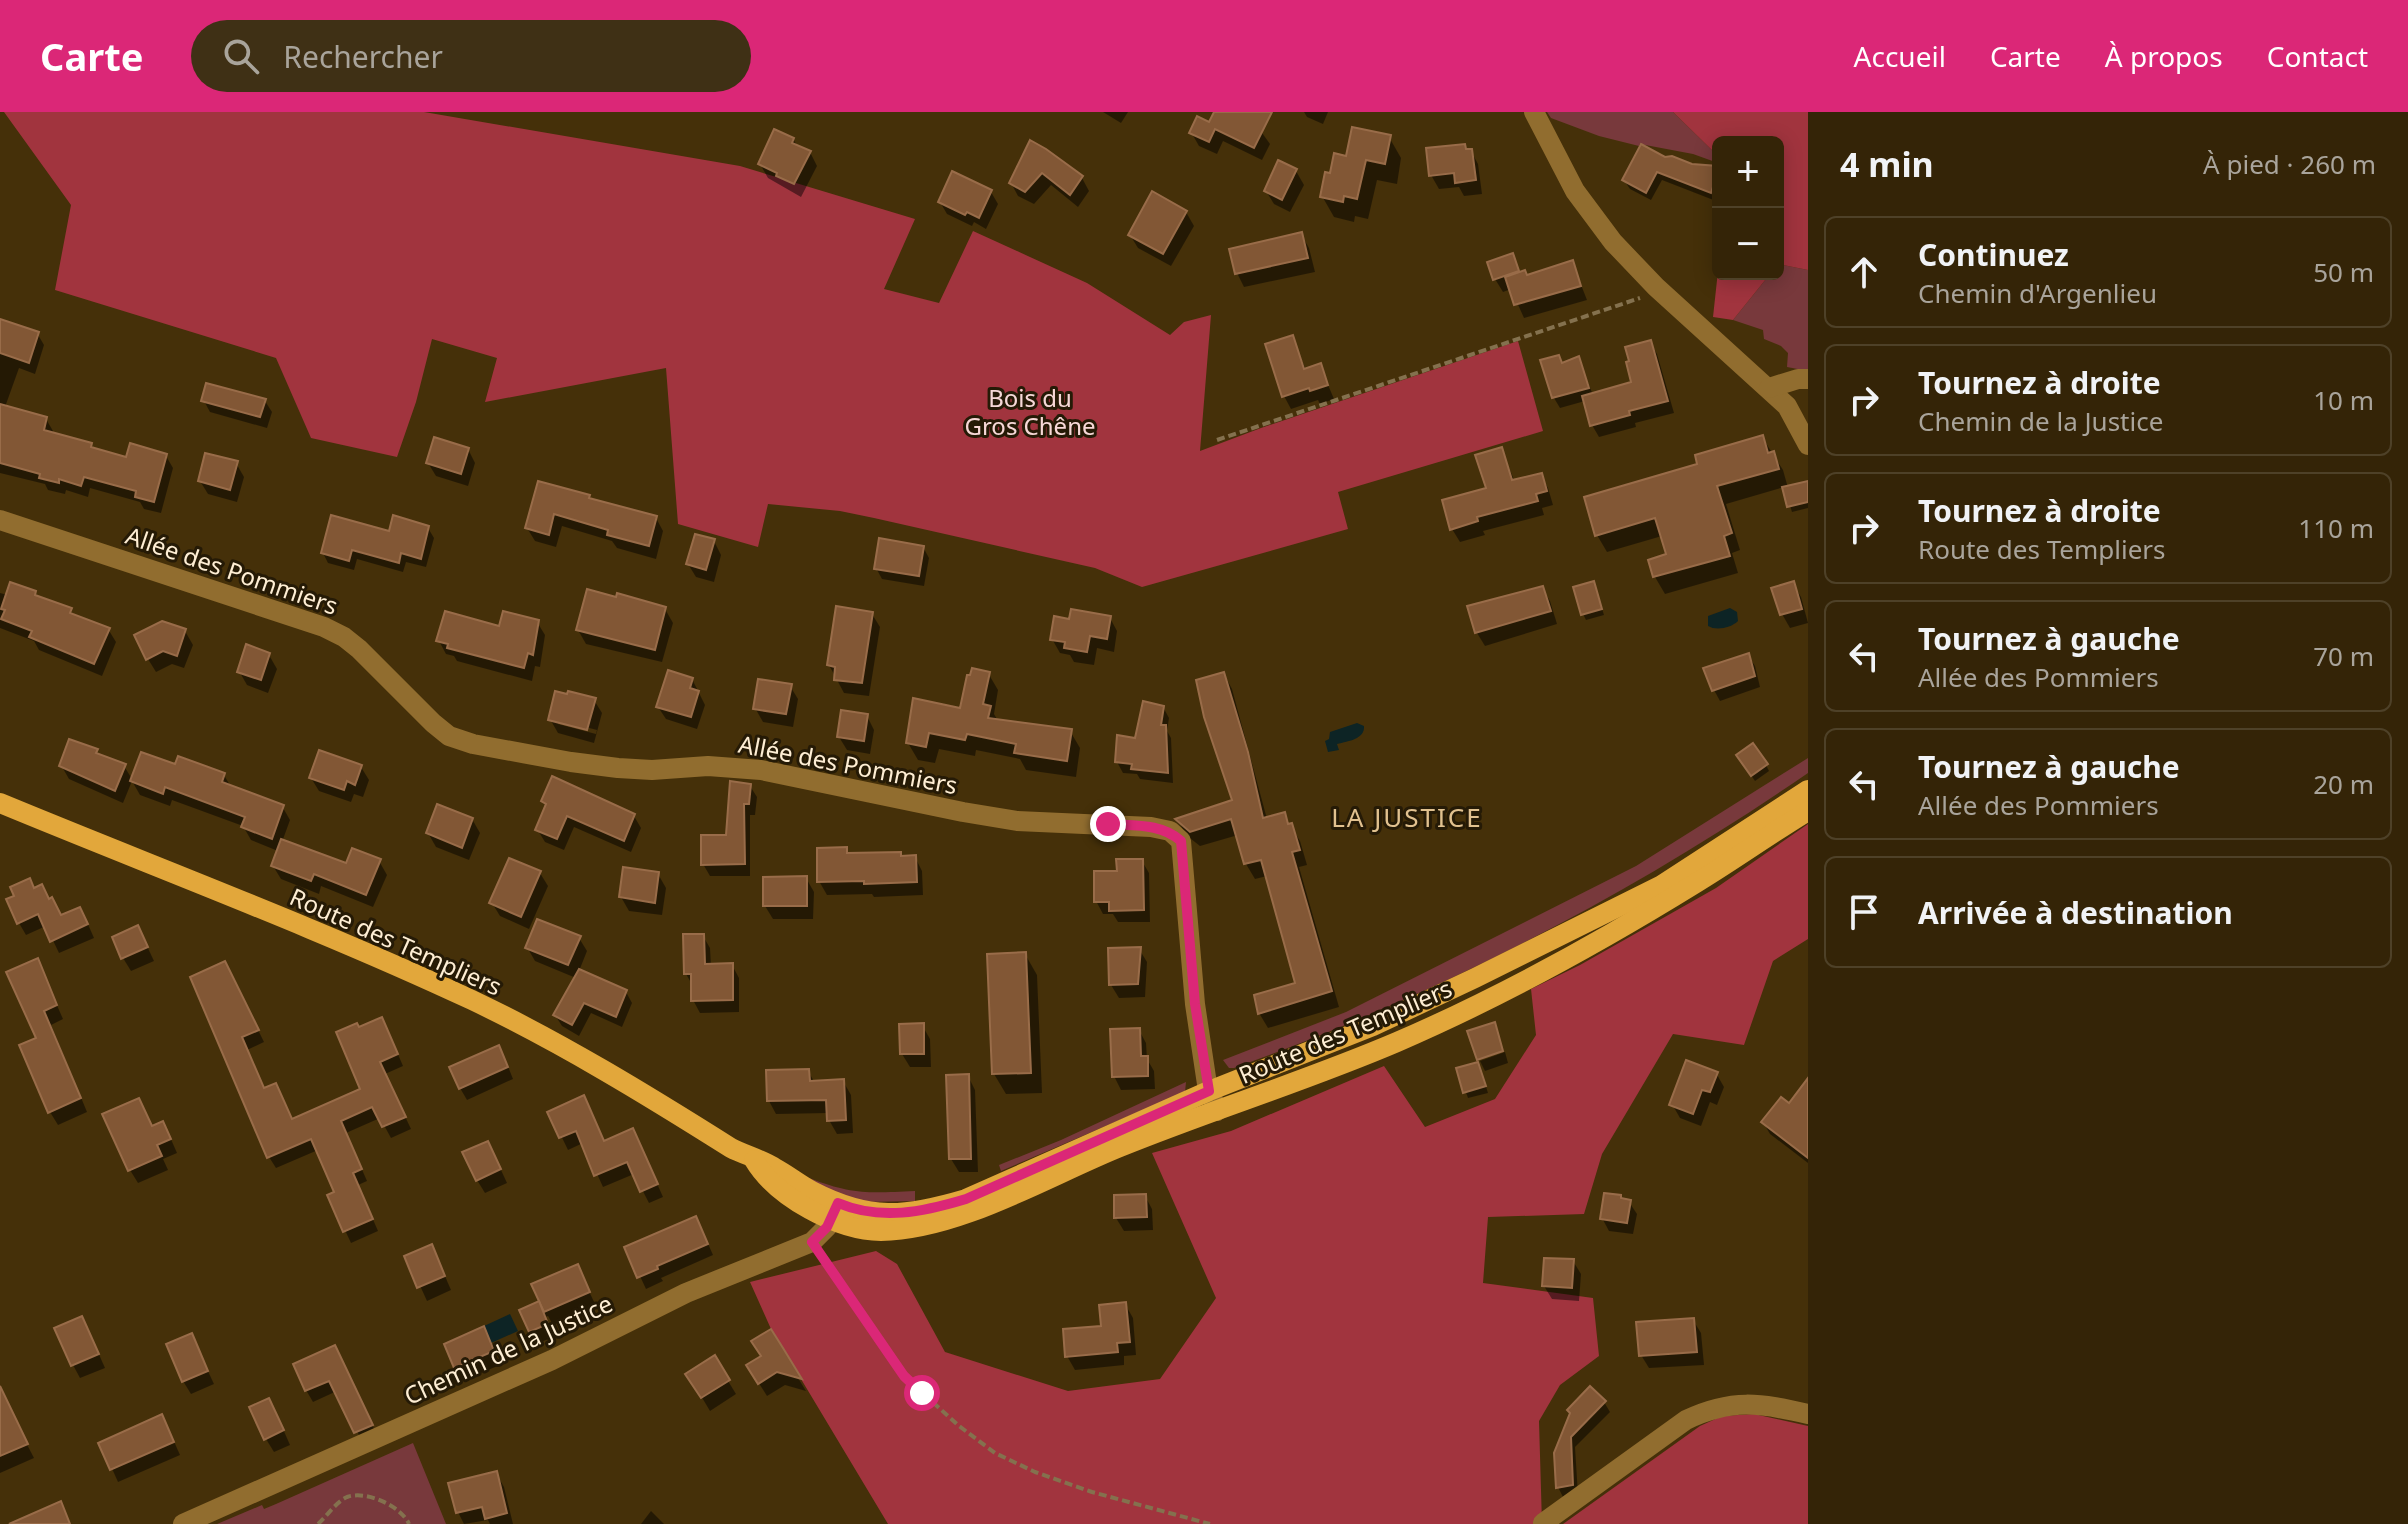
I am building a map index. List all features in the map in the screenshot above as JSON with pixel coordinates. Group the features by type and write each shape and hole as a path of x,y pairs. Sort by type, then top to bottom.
{"main road":[{"name":"Route des Templiers","path":"834,1212 901,1213 966,1199 1209,1091 1373,1026 1662,885 1808,790"},
{"name":"Route des Templiers","path":"0,803 474,1001 561,1046 754,1160 764,1177 834,1212 859,1230 879,1231 928,1225 1016,1192 1120,1147 1398,1041 1542,970 1648,912 1808,811"}],"street":[{"path":"1534,112 1575,191 1613,242 1656,287 1787,406 1808,445"},
{"path":"1769,388 1808,379"},
{"name":"Allée des Pommiers","path":"0,520 324,627 359,649 449,736 473,744 618,768 652,770 735,766 1017,821 1138,826 1170,831 1181,841 1195,1004 1209,1091 1217,1111"},
{"name":"Chemin de la Justice","path":"183,1524 538,1366 686,1293 812,1242 827,1227 834,1212"},
{"path":"1543,1523 1686,1420 1712,1408 1738,1403 1768,1405 1808,1414"}],"path":[{"path":"1217,440 1645,297 1656,287"},
{"path":"812,1242 904,1376 959,1426 995,1453 1035,1472 1092,1492 1210,1524"},
{"path":"318,1524 343,1498 356,1495 389,1503 409,1524"}],"shaded area":[{"path":"1547,112 1673,112 1712,150 1712,161 1693,154 1599,136 1551,118"},
{"path":"1784,265 1808,270 1808,371 1787,367 1788,353 1781,346 1764,339 1763,330 1733,320 1765,280 1784,280"},
{"path":"1808,758 1808,773 1741,818 1602,901 1530,939 1384,1009 1309,1040 1234,1068 1229,1068 1223,1060 1346,1012 1636,866"},
{"path":"1186,1082 1185,1092 1001,1171 999,1165"},
{"path":"809,1178 861,1192 915,1191 915,1201 864,1202 807,1182"},
{"path":"413,1443 446,1524 217,1524 262,1505 264,1509"}],"green space":[{"name":"Bois du Gros Chêne","path":"4,112 424,112 740,166 915,219 884,289 939,303 973,231 1087,283 1170,335 1184,322 1211,315 1200,451 1518,341 1543,431 1338,492 1348,529 1142,587 1095,568 840,511 768,504 758,547 678,524 666,368 485,402 497,358 432,339 416,402 397,457 311,438 276,358 55,290 71,205"},
{"path":"1673,112 1808,112 1808,270 1784,265 1784,136 1712,136 1712,150"},
{"path":"1717,280 1765,280 1733,320 1713,317"},
{"path":"1808,824 1808,939 1773,961 1744,1045 1673,1034 1602,1154 1584,1214 1488,1217 1483,1283 1593,1298 1599,1356 1560,1385 1539,1421 1542,1524 888,1524 771,1329 750,1282 876,1251 897,1264 945,1352 1068,1391 1160,1379 1216,1298 1152,1153 1231,1131 1384,1066 1425,1127 1495,1099 1536,1035 1531,989 1580,965 1716,888"},
{"path":"1754,1414 1808,1426 1808,1524 1563,1524 1700,1426 1722,1416"}],"water":[{"path":"1730,608 1737,612 1738,621 1723,628 1708,626 1708,616"},
{"path":"1357,723 1364,726 1362,734 1337,744 1339,750 1328,752 1325,741 1329,739 1330,732"},
{"path":"510,1314 518,1331 491,1343 484,1326"}],"building":[{"path":"1214,112 1272,112 1254,148 1215,129 1209,142 1189,133 1197,116 1209,122"},
{"path":"1352,127 1391,135 1385,164 1366,160 1357,199 1344,196 1343,202 1320,197 1325,172 1330,173 1334,153 1346,156"},
{"path":"774,129 794,138 792,143 811,151 794,184 758,164"},
{"path":"1030,140 1083,176 1070,195 1042,173 1025,192 1009,183"},
{"path":"1465,144 1466,149 1472,149 1476,180 1455,183 1454,173 1429,176 1426,148"},
{"path":"1641,144 1665,157 1712,166 1711,193 1657,172 1646,193 1622,180"},
{"path":"1278,160 1297,169 1282,200 1264,191"},
{"path":"952,171 992,190 979,218 938,202"},
{"path":"1152,191 1187,211 1163,254 1128,235"},
{"path":"1302,232 1308,258 1235,274 1229,249"},
{"path":"1513,253 1519,271 1493,280 1487,262"},
{"path":"1573,260 1581,286 1514,305 1505,277 1525,270 1527,275"},
{"path":"0,319 39,332 29,363 0,353"},
{"path":"1293,335 1304,369 1321,363 1328,385 1282,397 1265,344"},
{"path":"1651,340 1668,401 1590,426 1582,396 1631,382 1625,347"},
{"path":"1559,355 1562,363 1579,356 1589,388 1552,398 1540,360"},
{"path":"206,383 266,399 260,417 201,401"},
{"path":"0,404 47,417 44,430 92,443 91,447 126,457 130,443 167,454 154,502 135,497 136,491 84,477 81,486 59,479 59,483 39,478 40,474 0,463"},
{"path":"1763,435 1768,453 1774,451 1779,469 1717,486 1732,533 1724,536 1730,556 1653,577 1648,560 1666,554 1655,518 1595,536 1584,497 1697,464 1695,455"},
{"path":"434,437 469,448 461,474 426,463"},
{"path":"1502,447 1512,480 1542,473 1547,491 1536,494 1538,501 1477,517 1478,521 1450,530 1442,500 1486,488 1475,455"},
{"path":"205,453 238,461 230,490 198,481"},
{"path":"538,481 657,516 649,546 607,535 608,530 554,514 549,535 525,528"},
{"path":"1808,481 1808,502 1787,507 1782,487"},
{"path":"331,515 389,531 393,515 429,526 421,559 401,553 399,563 352,550 349,561 321,553"},
{"path":"695,534 715,539 706,570 686,564"},
{"path":"879,538 924,546 919,576 874,569"},
{"path":"1594,581 1602,609 1581,615 1573,587"},
{"path":"1794,581 1802,609 1780,615 1771,588"},
{"path":"10,582 72,608 70,613 110,628 94,664 29,637 32,631 1,619"},
{"path":"1543,586 1551,611 1475,633 1467,606"},
{"path":"587,589 616,597 617,593 666,607 655,650 576,630"},
{"path":"836,606 873,612 862,683 834,680 835,667 827,665"},
{"path":"1071,609 1111,616 1107,639 1090,636 1087,652 1064,648 1065,642 1050,640 1054,616 1069,619"},
{"path":"445,611 499,626 503,611 539,620 533,655 528,653 524,668 447,648 448,644 436,641"},
{"path":"162,621 186,629 177,656 163,651 146,660 134,635"},
{"path":"246,644 270,653 261,680 237,672"},
{"path":"1749,653 1755,676 1712,691 1703,668"},
{"path":"972,668 990,672 983,704 991,706 988,718 1072,729 1067,761 1014,753 1016,744 967,734 965,740 929,733 926,747 906,743 913,698 960,708 967,675 970,675"},
{"path":"668,670 693,678 690,688 699,691 691,717 656,707"},
{"path":"1224,672 1248,752 1263,818 1285,812 1288,824 1292,823 1300,850 1292,852 1332,991 1258,1014 1254,995 1295,983 1261,860 1244,864 1231,819 1190,832 1175,819 1232,800 1204,717 1196,680"},
{"path":"758,679 792,684 786,714 753,709"},
{"path":"555,691 596,698 587,730 548,720"},
{"path":"1143,701 1164,706 1161,725 1166,725 1168,773 1131,769 1132,764 1115,762 1117,735 1135,738"},
{"path":"841,710 868,714 864,741 837,737"},
{"path":"69,739 98,749 96,753 126,764 115,791 59,766"},
{"path":"1753,743 1768,764 1751,776 1736,755"},
{"path":"319,750 362,765 355,785 347,781 344,790 309,778"},
{"path":"141,752 175,764 178,756 225,773 222,782 284,805 272,839 241,827 245,817 165,787 163,794 130,781"},
{"path":"552,776 635,814 624,841 567,816 557,839 535,830 546,804 541,801"},
{"path":"730,781 751,784 749,804 744,804 745,864 701,865 701,835 726,835"},
{"path":"437,804 473,818 462,848 426,833"},
{"path":"281,839 346,863 352,848 381,859 366,895 314,874 311,881 271,866"},
{"path":"847,847 847,853 901,852 901,856 916,855 917,882 817,882 817,848"},
{"path":"509,858 541,871 521,917 489,903"},
{"path":"1116,859 1143,859 1144,910 1109,911 1109,902 1094,902 1094,871 1117,871"},
{"path":"623,867 659,872 655,903 619,897"},
{"path":"807,876 807,906 763,906 763,877"},
{"path":"30,878 34,888 42,884 61,915 80,907 88,924 50,942 38,914 17,924 6,899 14,896 10,887"},
{"path":"537,919 581,936 568,965 525,948"},
{"path":"138,925 148,947 121,959 112,937"},
{"path":"683,934 704,934 705,964 733,963 733,1000 691,1001 691,974 684,974"},
{"path":"1141,947 1138,984 1109,985 1108,948"},
{"path":"1026,952 1031,1073 992,1074 987,954"},
{"path":"38,958 57,1005 44,1011 81,1098 48,1113 19,1045 36,1038 6,972"},
{"path":"225,961 259,1030 242,1037 264,1088 276,1083 292,1119 360,1089 336,1032 382,1017 398,1054 380,1062 406,1117 382,1127 372,1107 341,1121 362,1169 353,1173 373,1219 343,1232 327,1195 334,1192 311,1139 267,1158 190,977"},
{"path":"579,969 627,990 616,1017 584,1003 572,1025 553,1015"},
{"path":"1495,1022 1503,1051 1477,1060 1467,1031"},
{"path":"924,1023 924,1054 900,1054 899,1024"},
{"path":"1140,1028 1141,1056 1148,1056 1148,1076 1112,1077 1110,1029"},
{"path":"499,1045 508,1067 459,1089 449,1067"},
{"path":"1686,1060 1718,1072 1710,1092 1702,1090 1693,1114 1669,1105"},
{"path":"1478,1062 1486,1086 1463,1093 1456,1068"},
{"path":"809,1069 810,1081 844,1079 846,1120 827,1121 826,1100 767,1101 766,1070"},
{"path":"969,1074 971,1159 949,1159 946,1075"},
{"path":"1808,1078 1808,1158 1761,1122 1781,1097 1789,1103"},
{"path":"584,1095 604,1141 633,1128 658,1184 640,1192 627,1162 594,1176 576,1131 559,1138 547,1112"},
{"path":"139,1098 152,1126 163,1121 171,1139 157,1145 162,1156 128,1171 102,1114"},
{"path":"488,1141 501,1169 476,1181 462,1152"},
{"path":"1604,1193 1631,1200 1627,1223 1600,1219"},
{"path":"1146,1194 1147,1217 1114,1218 1114,1195"},
{"path":"696,1216 708,1244 637,1278 624,1247"},
{"path":"432,1244 445,1276 417,1288 404,1256"},
{"path":"1544,1258 1574,1259 1572,1288 1542,1286"},
{"path":"578,1264 590,1292 544,1312 531,1284"},
{"path":"539,1301 548,1324 529,1332 519,1310"},
{"path":"1126,1302 1130,1342 1117,1343 1118,1352 1065,1357 1063,1329 1101,1326 1099,1305"},
{"path":"82,1316 99,1354 71,1366 54,1328"},
{"path":"1694,1318 1697,1352 1639,1356 1636,1322"},
{"path":"484,1326 494,1351 454,1368 444,1344"},
{"path":"771,1329 802,1379 777,1372 758,1384 746,1365 761,1356 751,1341"},
{"path":"192,1333 208,1371 182,1382 166,1344"},
{"path":"335,1345 373,1425 354,1433 329,1381 305,1391 293,1364"},
{"path":"715,1355 730,1380 701,1398 685,1374"},
{"path":"0,1386 28,1444 0,1456"},
{"path":"1590,1386 1606,1401 1571,1437 1573,1485 1556,1488 1554,1453 1570,1413 1567,1410"},
{"path":"269,1398 284,1430 264,1440 249,1407"},
{"path":"162,1414 174,1442 110,1470 98,1443"},
{"path":"497,1471 507,1513 485,1519 482,1507 456,1513 448,1483"},
{"path":"61,1501 70,1524 9,1524"}],"district":[{"name":"LA JUSTICE","path":"1407,817"}],"route":[{"path":"922,1393 904,1376 812,1242 827,1227 838,1203 870,1213 901,1213 966,1199 1209,1091 1195,1004 1181,841 1170,831 1108,824"}]}
